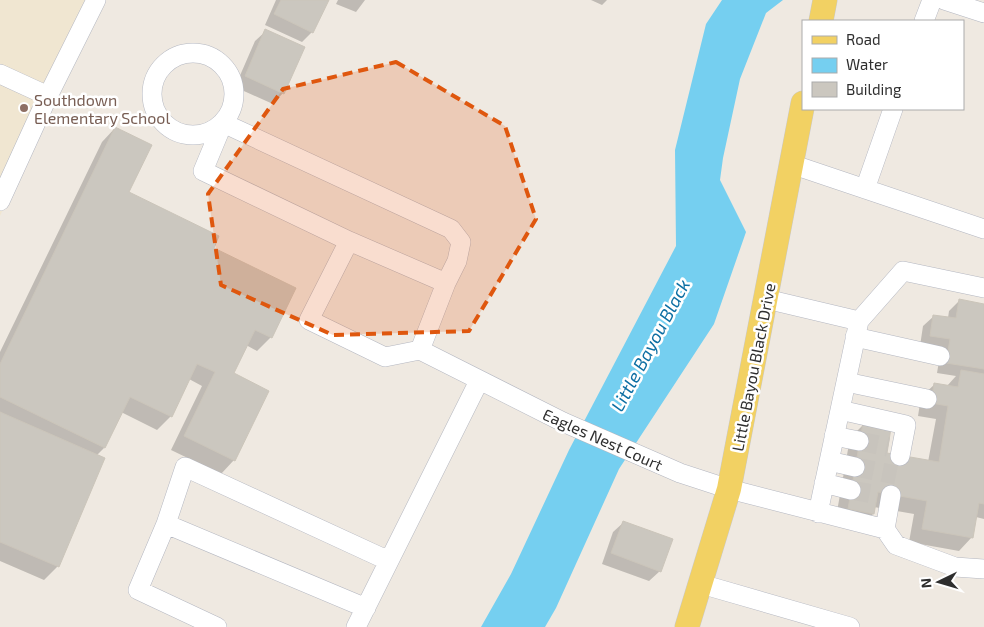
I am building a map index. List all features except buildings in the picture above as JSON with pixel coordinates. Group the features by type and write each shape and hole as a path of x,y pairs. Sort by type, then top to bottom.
{"main road":[{"path":"821,20 825,0"},
{"name":"Little Bayou Black Drive","path":"691,626 701,584 729,489 802,108"}],"street":[{"path":"0,200 48,96 96,0"},
{"path":"924,20 932,0"},
{"path":"944,0 984,13"},
{"path":"223,122 212,130 188,135 175,131 165,124 157,113 153,101 153,88 157,76 164,65 176,57 189,53 210,58 226,70 233,83 234,97 230,111 223,122 202,171 348,241 446,283"},
{"path":"0,74 48,96"},
{"path":"865,189 893,110"},
{"path":"223,122 451,229 460,242 457,262 446,283 420,350 385,357 309,320 348,241"},
{"path":"791,164 984,229"},
{"path":"818,513 857,329 903,271 984,288"},
{"path":"766,299 940,356"},
{"name":"Eagles Nest Court","path":"420,350 563,422 646,459 729,489 885,529"},
{"path":"356,627 479,381"},
{"path":"846,382 927,399"},
{"path":"840,410 906,425 896,451"},
{"path":"834,436 860,441"},
{"path":"829,461 855,467"},
{"path":"217,627 138,590 166,524 185,467 389,561"},
{"path":"824,483 851,490"},
{"path":"887,496 885,529 896,545 955,567 984,570"},
{"path":"166,524 366,608"},
{"path":"701,584 850,627"}],"highlighted area":[{"path":"396,62 505,126 536,219 469,331 333,335 221,285 208,194 283,89"}],"shaded area":[{"name":"Southdown Elementary School","path":"0,0 96,0 0,216"}],"water":[{"name":"Little Bayou Black","path":"722,0 783,0 766,13 740,79 723,158 720,180 746,232 714,324 619,469 556,608 545,627 481,627 511,574 569,450 676,246 675,150 706,24"}],"tunnel":[{"path":"859,441 888,447"},
{"path":"855,467 896,475"},
{"path":"851,490 878,495"}],"place":[{"name":"Southdown Elementary School","path":"24,108"}]}
